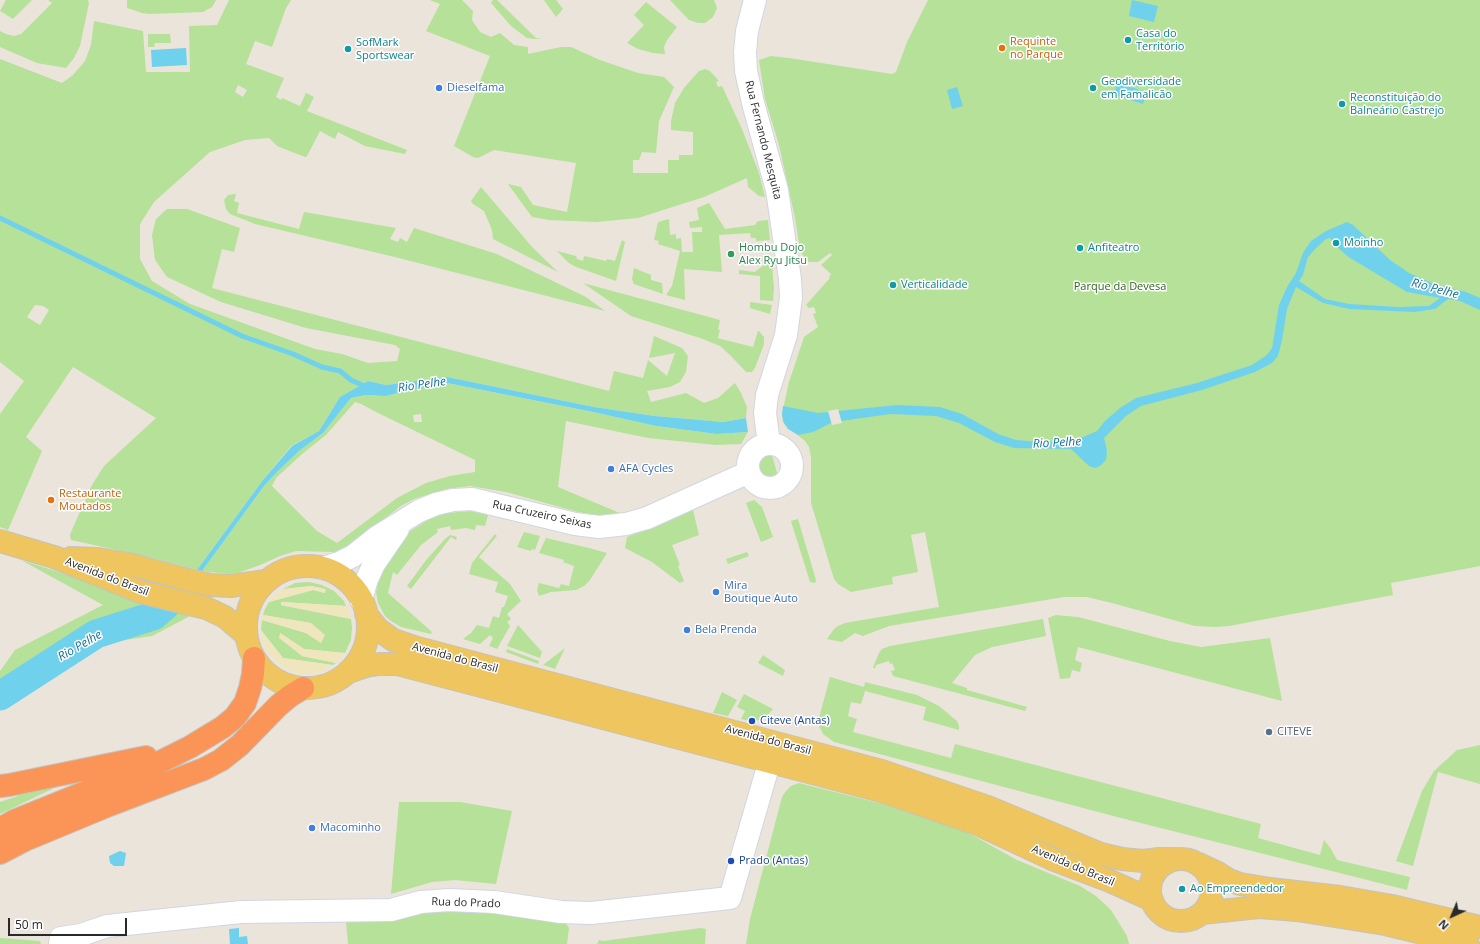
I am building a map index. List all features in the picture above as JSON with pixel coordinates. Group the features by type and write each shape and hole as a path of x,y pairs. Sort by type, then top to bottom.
{"highway":[{"path":"7,825 120,779 190,747 222,727 235,717 245,703 253,674 254,658"},
{"path":"0,852 107,806 204,769 221,760 240,745 278,706 290,696 304,688"},
{"path":"5,786 120,763 190,747"}],"main road":[{"name":"Avenida do Brasil","path":"0,541 54,557 135,590 206,608 225,617 246,635"},
{"name":"Avenida do Brasil","path":"54,557 98,559 133,565 211,585 231,586 266,581"},
{"name":"Avenida do Brasil","path":"364,607 368,626 365,645 357,663 335,682 320,687 304,688 288,686 275,679 263,670 254,658 246,635 246,620 249,606 256,592 266,581 283,570 302,566 323,568 335,573 354,589 378,629 393,640 414,647 882,771 988,807 1101,854 1122,859 1143,861 1174,859"},
{"name":"Avenida do Brasil","path":"348,672 366,666 397,664 770,760 881,791 975,823 1052,859 1110,881 1152,900"},
{"path":"1199,864 1206,870 1211,878 1213,888 1212,897 1208,906 1202,913 1193,919 1184,921 1166,917 1158,911 1152,900 1150,883 1158,867 1174,859 1183,858 1191,860 1218,872 1229,880 1240,884 1348,898 1480,927"},
{"path":"1202,913 1259,907 1297,910 1385,924 1468,944"}],"street":[{"name":"Rua Fernando Mesquita","path":"755,0 747,31 746,71 753,103 777,190 790,279 791,298 786,335 767,395 765,412 769,444"},
{"path":"775,444 781,447 790,456 792,469 787,480 775,487 768,488 756,483 749,472 748,464 750,457 754,450 761,446 775,444"},
{"name":"Rua Cruzeiro Seixas","path":"323,568 339,563 353,556 377,537 419,511 436,504 453,500 472,499 575,524 599,527 626,524 647,518 749,472"},
{"name":"Rua Cruzeiro Seixas","path":"364,607 367,579 374,564 402,522"},
{"name":"Rua do Prado","path":"60,941 107,926 241,912 391,910 421,902 449,900 494,902 561,912 591,913 730,898 770,760"}],"green space":[{"path":"6,0 32,0 13,19 0,11"},
{"path":"48,0 88,0 89,3 80,46 74,58 66,68 37,63 0,47 0,31 14,36 21,34 52,3"},
{"path":"127,0 216,0 212,7 203,12 149,14 127,8"},
{"path":"229,0 291,0 286,8 272,47 255,41 246,64 284,78 276,97 281,100 282,98 300,106 306,93 314,97 307,111 407,150 405,154 365,146 338,132 335,139 320,131 307,156 305,157 277,146 269,138 245,140 210,152 154,202 140,224 140,259 152,281 190,304 315,349 342,354 368,363 397,361 400,349 395,345 306,328 221,302 167,277 155,260 152,235 156,219 167,209 187,209 240,228 234,252 222,249 212,288 609,391 614,371 643,378 648,360 667,376 675,353 649,358 654,336 682,348 688,356 686,372 680,382 670,387 647,391 651,402 686,393 704,403 718,398 735,383 747,407 746,418 723,422 655,416 594,407 447,377 386,385 368,381 340,397 319,431 291,446 263,480 197,570 153,558 71,540 71,532 92,485 104,466 156,418 73,367 26,437 42,451 8,530 0,527 0,414 24,381 0,362 0,59 62,83 73,75 85,61 91,45 94,21 143,31 146,72 190,72 189,26 217,25","holes":["238,85 247,90 243,97 235,92","35,305 43,306 49,310 40,325 27,317"]},
{"path":"430,0 462,0 473,11 472,20 480,32 491,37 500,33 514,45 528,47 528,54 561,47 571,47 600,60 638,73 664,77 674,87 659,121 656,153 642,152 639,160 633,160 633,173 668,173 668,160 679,160 679,155 693,155 693,132 671,130 671,121 675,103 684,88 699,71 705,69 710,71 719,81 716,82 718,87 722,86 742,129 759,173 765,197 759,196 748,187 747,178 704,197 638,218 596,222 549,220 532,217 508,184 521,187 533,205 567,212 576,163 494,150 478,158 473,157 454,146 490,56 426,31 440,4"},
{"path":"493,0 497,0 536,38 543,38 535,39 527,38 511,26 491,3"},
{"path":"544,0 556,0 563,9 556,17"},
{"path":"670,0 714,0 717,8 713,17 705,23 698,23 689,20"},
{"name":"Parque da Devesa","path":"928,0 1480,0 1480,566 1391,583 1393,595 1229,626 1195,626 1087,597 1064,597 889,626 863,636 855,633 842,642 827,639 834,629 845,623 939,607 925,532 911,535 918,572 892,577 893,584 851,592 838,584 834,579 811,503 811,457 809,447 805,441 784,424 782,414 789,382 804,337 818,327 813,314 816,313 814,307 809,308 806,305 830,278 829,277 831,274 821,265 832,255 830,253 818,262 809,262 805,259 800,250 795,218 779,145 765,99 759,60 771,56 892,74 896,72 907,42"},
{"path":"646,2 677,27 667,40 664,47 665,54 653,53 638,49 627,43 644,25 634,15"},
{"path":"148,34 170,34 171,43 155,43 154,47 148,47"},
{"path":"481,187 533,248 558,272 493,239 492,230 484,211 471,201"},
{"path":"236,194 234,201 239,203 237,213 299,229 304,212 396,228 390,239 398,242 400,238 407,242 414,228 497,254 586,297 605,311 395,257 255,224 230,214 226,209 224,200 228,195"},
{"path":"709,203 725,229 755,225 758,221 768,220 770,240 756,241 756,238 751,238 750,233 719,235 722,272 684,269 685,300 666,295 672,286 680,251 658,244 659,241 654,240 658,222 669,219 670,235 676,234 676,239 681,238 682,252 693,252 692,232 702,232 702,227 690,228 689,222 699,220 697,208"},
{"path":"622,240 625,242 616,281 576,267 569,263 557,251 576,256 577,259 583,261 584,256 606,261 607,259 615,261"},
{"path":"765,264 772,264 774,288 773,301 760,300 760,276 739,274 739,270 755,272"},
{"path":"634,268 651,275 651,280 662,283 663,294 634,284 632,279"},
{"path":"583,283 720,320 718,338 721,339 753,347 759,331 764,337 764,344 755,368 752,372 746,372 720,346 631,316"},
{"path":"750,302 772,305 770,314 750,308"},
{"path":"447,383 656,426 717,434 748,432 741,444 716,445 648,438 566,421 558,487 622,514 602,516 578,512 506,492 470,486 446,489 414,499 401,506 342,550 334,552 296,551 238,573 228,574 202,571 264,486 299,451 323,433 351,398 366,395 386,396","holes":["355,402 475,460 475,472 450,476 426,483 397,498 337,543 317,531 272,486 276,478 302,454 326,435","421,414 422,422 414,422 413,415"]},
{"path":"767,453 772,455 777,473 777,475 773,477 763,476 757,467 761,457"},
{"path":"754,500 762,507 773,537 761,542 746,503"},
{"path":"693,510 699,535 672,545 680,565 678,566 684,581 680,583 652,562 625,548 627,537"},
{"path":"470,511 488,515 485,526 476,525 475,530 466,528 451,530 450,526 437,529 438,532 421,545 397,575 393,572 388,593 432,632 431,634 401,627 391,621 385,616 378,603 376,592 383,564 393,550 409,532 431,518 447,513"},
{"path":"798,519 816,580 815,583 810,582 791,521"},
{"path":"524,532 540,536 535,550 532,549 531,551 517,547"},
{"path":"495,534 497,536 479,557 510,584 521,601 507,614 511,619 507,622 510,626 497,649 489,646 493,638 490,635 480,644 463,639 471,633 477,625 489,628 493,616 499,618 502,607 504,607 508,596 495,592 498,582 469,574 472,563"},
{"path":"450,535 457,537 456,540 451,537 411,589 407,586 427,559"},
{"path":"546,538 607,553 590,580 584,586 576,590 551,592 539,596 537,590 539,583 559,588 561,584 569,586 574,566 563,562 564,560 539,553"},
{"path":"747,552 749,556 728,564 726,559"},
{"path":"21,560 192,615 152,636 104,643 55,668 0,706 0,671 15,650 103,605"},
{"path":"309,582 322,585 334,591 344,601 346,606 282,602 281,605 351,619 351,640 345,653 304,649 280,633 302,656 336,663 333,665 283,658 261,630 262,620 306,633 320,642 311,623 263,615 269,602 313,590 325,593 312,586 283,589 295,583"},
{"path":"1056,615 1078,617 1170,641 1201,647 1270,638 1282,701 1078,647 1075,660 1082,663 1080,672 1072,670 1070,678 1060,679 1048,618"},
{"path":"1043,619 1046,636 992,647 975,655 952,683 967,688 967,690 1027,707 1025,711 893,676 891,671 895,670 892,663 890,664 889,661 876,665 875,669 873,667 882,649 890,646"},
{"path":"518,625 542,652 540,658 507,646"},
{"path":"565,648 555,669 543,665"},
{"path":"507,649 539,661 538,664 506,652"},
{"path":"763,655 785,670 783,676 758,663"},
{"path":"830,677 864,687 865,682 917,695 939,706 957,721 959,726 959,730 923,720 926,707 865,691 861,704 851,702 848,716 857,719 853,732 951,758 955,744 1261,824 1258,838 1320,855 1324,840 1337,860 1410,877 1407,890 1121,818 834,742 823,734 819,726 819,718"},
{"path":"722,692 737,700 728,716 713,713"},
{"path":"744,694 773,709 762,720 750,721 741,719 745,711 737,707"},
{"path":"1480,745 1480,784 1438,772 1413,866 1396,861 1422,791 1434,771 1457,750"},
{"path":"73,779 0,814 0,802 18,796 17,790"},
{"path":"799,783 883,804 965,831 1017,860 1080,886 1096,896 1111,910 1127,936 1129,944 746,944 750,919 782,797 791,786"},
{"path":"399,802 460,802 512,811 496,884 455,880 432,882 391,894"},
{"path":"456,908 565,922 569,928 567,944 348,944 346,922"},
{"path":"701,928 706,929 705,944 597,944 599,940 603,941"},
{"path":"0,938 40,941 41,944 0,944"}],"sand":[{"path":"312,586 326,589 325,593 313,590 269,602 283,589"},
{"path":"281,602 346,606 350,613 351,619 281,605"},
{"path":"263,615 311,623 325,635 321,643 306,633 262,620"},
{"path":"261,630 283,658 332,665 325,670 311,674 298,673 285,668 274,660 266,649 261,636"},
{"path":"280,633 304,649 345,653 336,663 302,656 279,638"}],"water":[{"path":"1132,0 1158,6 1154,22 1129,16"},
{"path":"186,48 187,65 152,67 151,50"},
{"path":"1117,83 1147,92 1143,104 1114,95"},
{"path":"957,87 963,106 952,109 947,90"},
{"path":"1347,222 1353,225 1390,260 1409,273 1434,284 1466,292 1480,298 1480,310 1460,301 1448,299 1435,309 1414,312 1349,309 1323,303 1296,287 1287,309 1278,356 1272,363 1255,372 1202,390 1141,406 1126,416 1104,438 1107,450 1106,460 1100,466 1095,468 1089,466 1071,449 1014,448 995,442 959,423 936,416 890,414 831,423 813,432 798,435 788,429 783,421 783,406 818,413 897,405 940,407 962,414 998,434 1016,440 1040,442 1076,440 1097,431 1105,421 1120,408 1136,398 1197,383 1252,365 1267,355 1272,348 1279,305 1287,287 1296,273 1303,253 1311,241 1326,231","holes":["1330,238 1339,249 1350,258 1407,292 1440,298 1429,306 1398,307 1349,304 1325,299 1299,281 1303,275 1308,257 1326,239"]},
{"path":"447,377 594,407 655,416 723,422 746,418 748,432 717,434 656,426 447,383 386,396 366,395 351,398 323,433 299,451 264,486 202,571 197,570 263,480 292,446 319,431 340,397 368,381 386,385"},
{"path":"120,851 126,853 124,866 114,866 110,863 109,856"},
{"path":"239,928 239,937 247,936 248,944 230,944 229,929"}],"pier":[{"path":"838,409 842,423 832,425 828,411"}],"waterway":[{"path":"0,218 242,336 293,354 322,367 340,371 351,380 367,387"},
{"name":"Rio Pelhe","path":"0,696 96,634 153,616 165,606"}],"place":[{"name":"Casa do Território","path":"1128,40"},
{"name":"Requinte no Parque","path":"1002,48"},
{"name":"SofMark Sportswear","path":"348,49"},
{"name":"Dieselfama","path":"439,88"},
{"name":"Geodiversidade em Famalicão","path":"1093,88"},
{"name":"Reconstituição do Balneário Castrejo","path":"1342,104"},
{"name":"Moinho","path":"1336,243"},
{"name":"Anfiteatro","path":"1080,248"},
{"name":"Hombu Dojo Alex Ryu Jitsu","path":"731,254"},
{"name":"Verticalidade","path":"893,285"},
{"name":"AFA Cycles","path":"611,469"},
{"name":"Restaurante Moutados","path":"51,500"},
{"name":"Mira Boutique Auto","path":"716,592"},
{"name":"Bela Prenda","path":"687,630"},
{"name":"Citeve (Antas)","path":"752,721"},
{"name":"CITEVE","path":"1269,732"},
{"name":"Macominho","path":"312,828"},
{"name":"Prado (Antas)","path":"731,861"},
{"name":"Ao Empreendedor","path":"1182,889"}]}
